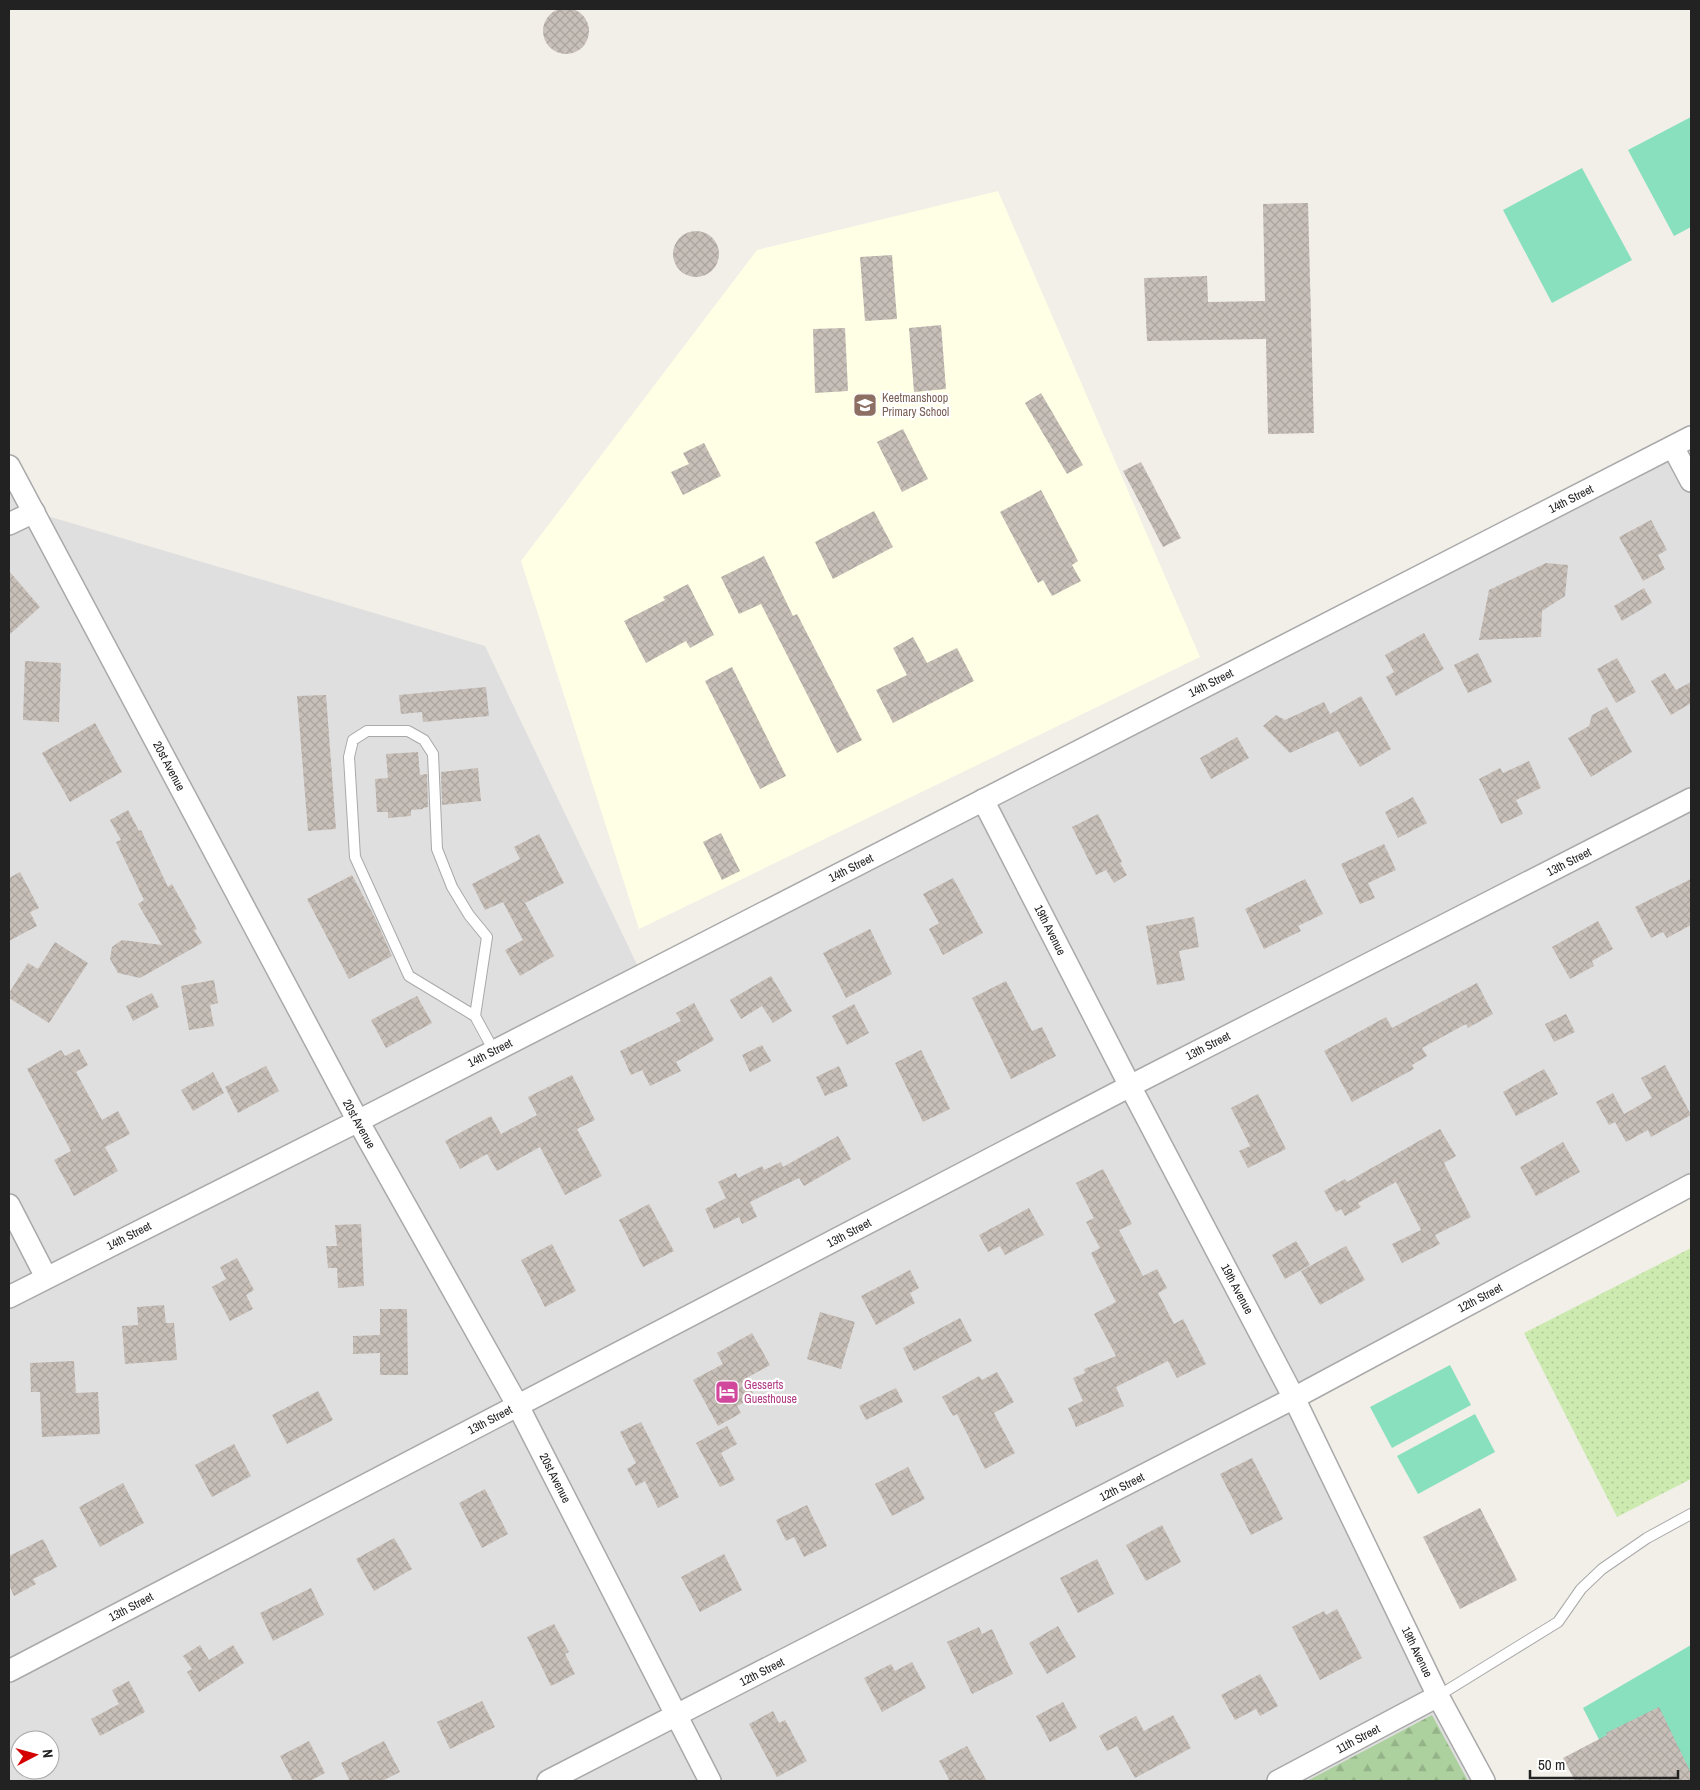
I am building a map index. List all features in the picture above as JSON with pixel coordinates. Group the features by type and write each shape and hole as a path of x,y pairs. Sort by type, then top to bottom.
{"street":[{"path":"1682,442 1691,481"},
{"name":"14th Street","path":"9,1297 358,1121 1682,442"},
{"name":"20st Avenue","path":"9,466 358,1121 518,1406 710,1781"},
{"path":"9,524 34,512"},
{"name":"13th Street","path":"9,1671 1130,1086 1691,799"},
{"name":"19th Avenue","path":"983,800 1130,1086 1294,1398 1438,1696 1484,1781"},
{"name":"12th Street","path":"548,1781 1294,1398 1691,1185"},
{"path":"9,1205 46,1277"},
{"name":"11th Street","path":"1278,1781 1438,1696"}],"lane":[{"path":"475,1016 488,936 469,915 452,887 437,849 433,754 424,740 408,732 367,731 353,740 349,757 355,857 410,976 475,1016 494,1051"},
{"path":"1438,1696 1558,1622 1581,1589 1602,1569 1647,1538 1691,1514"}],"shaded area":[{"name":"Keetmanshoop Primary School","path":"998,191 1200,657 639,929 521,561 757,250"},
{"path":"1691,437 1691,1185 1294,1398 1484,1781 9,1781 9,466 34,512 485,646 642,975"}],"green space":[{"path":"1691,117 1691,227 1674,236 1628,150"},
{"path":"1582,168 1632,260 1552,303 1503,210"},
{"path":"1691,1248 1691,1479 1617,1517 1524,1333"},
{"path":"1450,1365 1471,1405 1392,1448 1370,1407"},
{"path":"1475,1414 1495,1452 1418,1494 1397,1456"},
{"path":"1691,1645 1691,1781 1620,1781 1583,1708"},
{"path":"1432,1715 1468,1781 1307,1781"}],"building":[{"path":"561,8 571,8 585,18 589,31 585,44 579,50 571,54 561,54 547,44 543,36 543,26 553,12"},
{"path":"1308,203 1314,433 1268,434 1266,339 1147,341 1144,278 1207,276 1208,302 1265,301 1263,204"},
{"path":"691,231 701,231 715,241 719,254 715,267 709,273 701,277 691,277 677,267 673,259 673,249 683,235"},
{"path":"892,255 897,319 865,321 860,257"},
{"path":"941,325 946,389 914,392 909,328"},
{"path":"845,328 848,391 815,393 813,329"},
{"path":"1041,393 1083,465 1067,474 1025,403"},
{"path":"903,429 928,479 902,492 877,442"},
{"path":"704,443 721,476 683,495 671,472 689,464 683,453"},
{"path":"1141,462 1181,538 1163,547 1123,471"},
{"path":"1041,490 1078,561 1072,565 1081,581 1052,596 1043,580 1038,583 1000,512"},
{"path":"874,511 893,547 833,579 815,542"},
{"path":"1651,520 1667,550 1658,555 1665,569 1643,581 1619,537"},
{"path":"764,556 793,616 797,614 862,740 837,753 761,604 739,614 721,577"},
{"path":"1546,563 1568,565 1565,596 1542,611 1541,637 1479,640 1489,590"},
{"path":"9,571 40,607 9,635"},
{"path":"688,584 714,635 690,648 686,641 646,663 624,621 665,600 663,597"},
{"path":"1644,588 1652,603 1622,621 1614,606"},
{"path":"1424,633 1444,669 1396,696 1386,677 1394,672 1385,655"},
{"path":"913,637 927,663 957,648 974,681 893,723 876,690 907,675 893,648"},
{"path":"1478,653 1492,682 1468,693 1454,665"},
{"path":"1617,658 1636,692 1616,703 1597,669"},
{"path":"25,661 61,663 59,722 23,720"},
{"path":"732,667 786,776 760,789 705,681"},
{"path":"1665,673 1676,690 1691,682 1691,703 1671,715 1651,681"},
{"path":"486,687 489,716 423,722 422,712 401,714 399,695"},
{"path":"326,695 336,829 308,831 297,696"},
{"path":"1361,696 1391,749 1360,767 1338,731 1290,753 1263,726 1276,715 1285,720 1324,702 1330,714"},
{"path":"1607,707 1632,752 1591,777 1568,738 1589,726 1592,715"},
{"path":"95,723 122,772 70,802 42,753"},
{"path":"1237,737 1249,758 1211,779 1200,758"},
{"path":"418,752 420,775 427,774 428,807 411,810 411,816 388,818 388,812 377,812 375,779 388,778 386,754"},
{"path":"1529,761 1541,788 1516,800 1523,814 1501,824 1479,779 1500,768 1503,773"},
{"path":"478,768 481,801 442,805 441,772"},
{"path":"1413,797 1427,823 1398,838 1385,812"},
{"path":"128,810 139,831 141,830 168,887 172,884 197,929 194,930 202,943 140,978 118,973 110,959 112,947 122,940 162,945 138,904 144,900 116,842 121,840 110,820"},
{"path":"1098,814 1127,875 1114,883 1106,870 1096,875 1072,827"},
{"path":"721,833 740,871 722,880 703,842"},
{"path":"539,834 564,883 525,903 554,956 520,976 505,950 523,940 503,902 485,910 472,884 520,859 514,847"},
{"path":"1384,844 1396,870 1368,883 1375,898 1360,904 1341,864"},
{"path":"20,872 39,908 30,912 37,926 9,941 9,878"},
{"path":"352,875 375,918 392,956 349,979 307,899"},
{"path":"953,878 983,933 943,955 929,929 939,923 923,894"},
{"path":"1305,879 1323,914 1298,926 1301,931 1264,949 1245,909"},
{"path":"1691,879 1691,925 1667,938 1663,932 1651,938 1635,907"},
{"path":"1194,917 1199,947 1179,951 1185,980 1157,985 1146,926"},
{"path":"1598,921 1613,949 1592,961 1594,966 1570,979 1552,947"},
{"path":"870,929 892,974 846,998 823,953"},
{"path":"55,942 88,963 49,1023 9,998 9,993 28,963 38,969"},
{"path":"771,976 792,1011 773,1023 762,1006 741,1019 730,1000"},
{"path":"214,980 218,1003 210,1005 214,1026 189,1030 181,986"},
{"path":"1006,981 1032,1031 1042,1027 1056,1056 1011,1079 972,998"},
{"path":"1477,983 1493,1014 1468,1028 1466,1024 1422,1048 1427,1056 1412,1065 1414,1069 1352,1102 1324,1051 1386,1017 1392,1028"},
{"path":"152,993 159,1007 133,1021 126,1006"},
{"path":"417,996 432,1023 386,1048 371,1020"},
{"path":"694,1003 714,1040 676,1062 681,1071 650,1086 642,1070 631,1075 620,1051 681,1021 676,1013"},
{"path":"854,1004 869,1033 847,1045 832,1016"},
{"path":"1566,1014 1575,1032 1554,1042 1545,1024"},
{"path":"762,1045 771,1061 750,1072 742,1055"},
{"path":"79,1049 88,1065 76,1072 102,1120 118,1111 130,1134 105,1147 118,1171 74,1196 54,1160 71,1151 27,1069 61,1050 65,1056"},
{"path":"921,1050 950,1109 923,1122 895,1063"},
{"path":"1665,1065 1691,1115 1651,1137 1648,1130 1626,1142 1615,1122 1609,1125 1596,1102 1613,1093 1624,1114 1652,1098 1641,1078"},
{"path":"266,1066 279,1091 238,1113 225,1087"},
{"path":"839,1066 848,1086 825,1096 816,1077"},
{"path":"1544,1069 1558,1094 1516,1116 1503,1092"},
{"path":"213,1072 224,1093 193,1111 181,1090 197,1081 198,1084 198,1081"},
{"path":"572,1075 595,1120 577,1129 602,1176 565,1195 540,1147 497,1171 487,1154 460,1169 445,1141 491,1116 501,1134 537,1115 528,1097"},
{"path":"1258,1094 1286,1149 1248,1168 1239,1151 1250,1146 1231,1108"},
{"path":"1440,1129 1456,1156 1444,1163 1471,1217 1435,1235 1440,1244 1402,1263 1392,1244 1421,1230 1396,1182 1358,1203 1361,1207 1345,1216 1341,1209 1336,1212 1324,1191 1345,1179 1347,1182"},
{"path":"838,1136 851,1159 804,1186 799,1178 750,1202 757,1217 742,1224 739,1217 714,1229 705,1209 726,1198 718,1182 736,1173 738,1178 762,1166 764,1170 781,1162 783,1167"},
{"path":"1563,1142 1580,1172 1536,1196 1520,1167"},
{"path":"1103,1169 1132,1224 1119,1230 1143,1276 1157,1269 1167,1288 1158,1293 1174,1324 1183,1319 1206,1364 1177,1378 1168,1361 1116,1387 1124,1406 1076,1427 1068,1408 1083,1401 1073,1378 1085,1373 1084,1369 1116,1356 1094,1314 1116,1302 1091,1253 1100,1248 1086,1222 1094,1218 1076,1183"},
{"path":"649,1204 674,1251 643,1267 619,1220"},
{"path":"1029,1208 1044,1235 1005,1255 1000,1246 988,1252 979,1235"},
{"path":"361,1224 364,1286 338,1288 337,1268 328,1268 326,1246 337,1246 335,1225"},
{"path":"1296,1241 1310,1265 1285,1279 1272,1255"},
{"path":"552,1244 576,1291 545,1307 521,1260"},
{"path":"1346,1246 1365,1280 1320,1305 1301,1271"},
{"path":"237,1258 254,1290 246,1295 253,1309 230,1321 212,1287 226,1279 220,1267"},
{"path":"910,1270 919,1288 910,1293 915,1303 876,1325 861,1296"},
{"path":"164,1305 166,1323 174,1323 177,1360 125,1364 122,1326 138,1325 137,1307"},
{"path":"380,1309 407,1309 408,1375 380,1375 380,1353 353,1354 353,1336 380,1335"},
{"path":"820,1312 855,1322 841,1369 807,1359"},
{"path":"960,1318 972,1341 914,1371 903,1348"},
{"path":"752,1333 770,1365 745,1379 755,1397 737,1406 741,1413 718,1426 693,1380 723,1364 717,1353"},
{"path":"74,1361 76,1393 98,1392 100,1434 42,1437 40,1392 31,1392 30,1363"},
{"path":"997,1372 1014,1402 994,1413 1015,1453 985,1469 957,1414 953,1416 942,1397 979,1376 982,1380"},
{"path":"896,1388 903,1402 866,1420 859,1406"},
{"path":"318,1391 333,1420 287,1444 272,1415"},
{"path":"641,1422 679,1497 658,1508 645,1481 636,1486 627,1469 636,1463 620,1432"},
{"path":"727,1426 737,1444 721,1453 735,1480 720,1487 696,1443"},
{"path":"234,1444 251,1476 212,1497 195,1465"},
{"path":"1252,1458 1283,1519 1251,1535 1220,1474"},
{"path":"908,1467 925,1499 892,1516 875,1484"},
{"path":"123,1483 144,1523 100,1547 79,1507"},
{"path":"485,1489 508,1534 482,1548 459,1503"},
{"path":"807,1505 827,1546 804,1557 794,1537 786,1541 776,1520"},
{"path":"1480,1508 1517,1580 1460,1609 1423,1537"},
{"path":"1162,1525 1181,1562 1146,1581 1126,1545"},
{"path":"394,1538 412,1569 374,1591 356,1559"},
{"path":"43,1539 57,1567 33,1579 36,1584 14,1596 9,1585 9,1556"},
{"path":"724,1554 742,1590 700,1612 681,1577"},
{"path":"1097,1559 1114,1594 1078,1613 1060,1578"},
{"path":"311,1588 324,1615 273,1641 260,1613"},
{"path":"1337,1609 1362,1658 1320,1680 1292,1627 1324,1611 1326,1615"},
{"path":"554,1624 569,1652 565,1654 575,1674 551,1686 527,1637"},
{"path":"1058,1626 1076,1657 1047,1674 1029,1643"},
{"path":"979,1627 982,1634 992,1629 1013,1674 972,1694 947,1642"},
{"path":"200,1645 209,1660 233,1645 244,1663 199,1692 187,1672 192,1669 183,1656"},
{"path":"912,1662 926,1688 882,1712 864,1678 891,1664 895,1671"},
{"path":"1260,1674 1278,1706 1260,1716 1256,1709 1235,1720 1221,1695"},
{"path":"129,1681 145,1712 100,1736 91,1719 119,1704 112,1690"},
{"path":"482,1701 495,1727 450,1749 437,1722"},
{"path":"1063,1702 1077,1728 1050,1742 1036,1716"},
{"path":"1659,1707 1691,1773 1691,1781 1575,1781 1563,1758 1607,1735 1606,1733"},
{"path":"773,1711 779,1723 785,1720 807,1761 777,1777 749,1724"},
{"path":"1173,1715 1191,1748 1135,1778 1117,1746 1107,1751 1099,1736 1136,1716 1144,1731"},
{"path":"309,1741 325,1773 310,1781 293,1781 280,1756"},
{"path":"384,1741 400,1772 382,1781 350,1781 341,1763"},
{"path":"967,1746 987,1781 950,1781 939,1761"}],"place":[{"name":"Keetmanshoop Primary School","path":"865,405"},
{"name":"Gesserts Guesthouse","path":"727,1392"}]}
